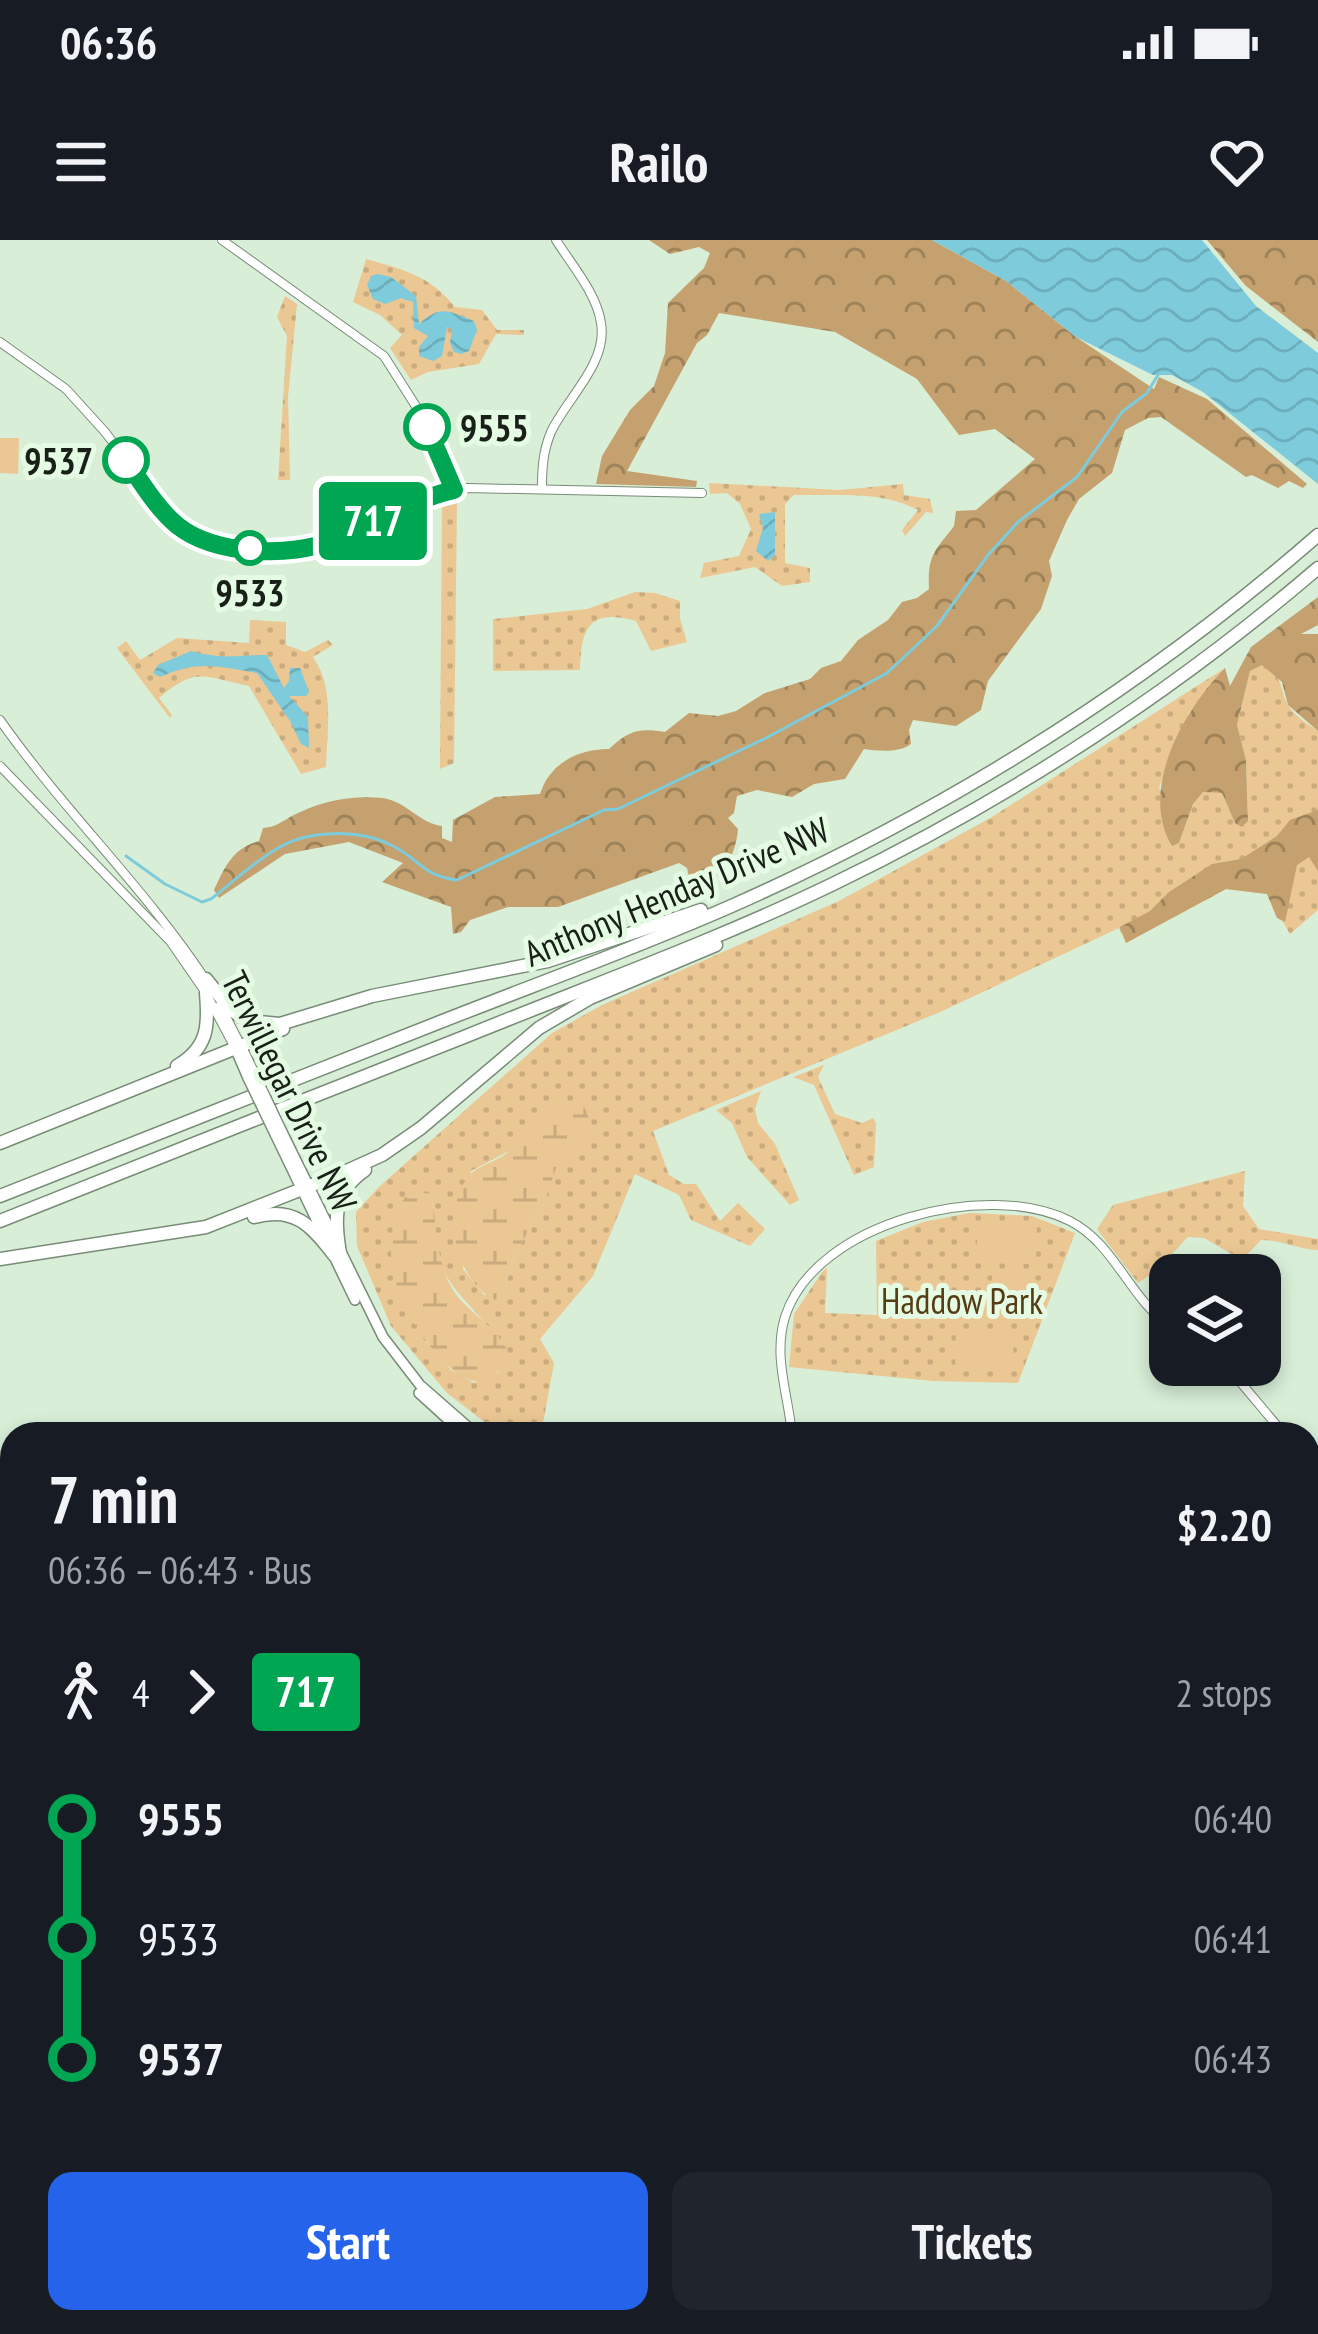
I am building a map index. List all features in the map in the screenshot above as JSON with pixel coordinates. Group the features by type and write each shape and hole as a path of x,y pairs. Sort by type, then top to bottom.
{"highway":[{"name":"Anthony Henday Drive NW","path":"0,1196 650,939 776,885 924,811 1060,730 1187,641 1318,535"},
{"name":"Anthony Henday Drive NW","path":"0,1221 704,941 834,884 937,832 1073,750 1183,674 1316,570"},
{"path":"337,1254 337,1202 344,1188 519,1042 590,998 796,909 834,884"},
{"path":"206,986 230,1009 256,1024 280,1024 416,986 548,961 776,885"},
{"path":"150,1081 186,1060 203,1043 208,1027 206,986"},
{"path":"0,1143 343,1006"},
{"path":"206,1227 382,1155"},
{"path":"0,1259 276,1212 306,1222 337,1254"}],"main road":[{"name":"Terwillegar Drive NW","path":"238,1047 369,1314 420,1385 462,1422"},
{"name":"Terwillegar Drive NW","path":"337,1254 364,1318 396,1366 452,1422"}],"street":[{"path":"222,240 385,357 419,411 454,490"},
{"path":"542,488 543,455 551,433 602,342 596,307 556,240"},
{"path":"0,342 66,389 105,432 165,514 200,538 248,548 315,546 412,502 454,490 702,493"},
{"name":"Terwillegar Drive NW","path":"0,719 65,807 173,935 238,1047"},
{"name":"Terwillegar Drive NW","path":"0,766 153,922 206,986"},
{"path":"790,1422 780,1355 784,1321 796,1292 810,1272 837,1249 926,1212 963,1206 1021,1207 1061,1216 1094,1238 1149,1309"},
{"path":"1244,1386 1274,1422"}],"green space":[{"path":"649,240 932,240 1006,281 1076,337 1154,389 1159,377 1207,399 1307,484 1303,488 1289,481 1278,488 1252,475 1246,477 1161,417 1125,430 1112,473 1079,499 1067,520 1049,561 1052,576 1041,609 988,681 981,710 956,726 913,720 911,744 895,750 864,749 845,779 814,784 792,797 757,790 737,796 734,813 728,818 738,829 731,857 714,880 696,889 687,868 679,863 558,907 508,907 470,920 453,934 451,907 382,882 403,863 349,842 285,854 219,898 214,890 236,853 259,841 263,828 312,807 358,798 391,800 442,826 442,838 452,842 453,820 495,797 540,794 558,766 576,755 609,749 635,732 665,732 689,713 718,716 736,711 765,693 810,679 821,668 841,661 902,602 929,589 931,560 954,526 956,511 976,510 1035,459 995,429 959,435 917,379 835,332 719,313 697,343 627,471 697,481 696,487 596,484 602,456 630,410 654,386 665,353 668,303 704,268 710,253 699,247 670,254"},
{"path":"1207,240 1318,240 1318,342 1246,286"},
{"path":"366,259 426,281 455,307 482,310 497,330 524,330 524,335 496,334 479,364 428,372 411,380 390,348 402,335 380,315 353,302"},
{"path":"285,296 297,304 288,397 290,480 278,480 287,336 277,317"},
{"path":"0,438 19,438 18,474 0,473"},
{"path":"709,483 840,490 903,484 904,495 930,499 933,513 926,512 905,536 902,530 918,510 904,504 858,495 794,495 785,504 785,563 810,568 810,582 782,586 755,567 700,578 704,563 739,556 751,529 740,504 727,493 710,494"},
{"path":"457,499 454,763 440,769 442,502"},
{"path":"635,592 680,601 687,642 651,651 636,621 608,617 586,633 580,670 493,671 493,619 587,609"},
{"path":"1318,597 1318,625 1301,634 1318,634 1318,731 1288,705 1282,682 1262,665 1250,671 1237,725 1246,760 1248,821 1242,827 1235,823 1222,793 1203,792 1193,804 1179,843 1172,846 1160,800 1170,751 1181,728 1225,668 1230,686 1251,647"},
{"path":"250,620 286,622 286,645 305,652 328,640 333,645 313,657 327,696 326,767 301,774 249,686 210,677 183,681 159,698 170,718 117,648 126,641 140,660 177,638 249,643"},
{"path":"1262,665 1280,682 1290,709 1318,731 1318,910 1290,934 1267,894 1226,889 1126,943 1119,928 940,1012 653,1131 669,1175 684,1184 696,1184 720,1221 738,1203 765,1229 750,1246 691,1220 679,1195 635,1174 593,1276 540,1339 554,1363 543,1422 484,1422 447,1393 391,1326 357,1246 356,1212 552,1033 602,1005 839,901 992,817 1225,668 1189,713 1159,787 1179,843 1193,804 1203,792 1222,793 1235,823 1248,813 1246,760 1237,725 1250,671","holes":["511,1150 568,1151 555,1168 544,1204 514,1256 503,1295 484,1295 463,1269 471,1171","422,1193 432,1195 438,1253 447,1277 498,1343 498,1373 474,1383 451,1370 426,1342"]},
{"path":"1318,810 1318,871 1309,857 1297,865 1285,922 1277,918 1267,894 1226,889 1126,943 1120,927 1150,911 1169,892 1212,864 1241,859 1277,836 1290,820"},
{"path":"824,1065 818,1077 835,1114 862,1123 873,1118 876,1123 874,1167 854,1175 814,1085 793,1077"},
{"path":"761,1091 755,1109 758,1123 775,1144 799,1200 790,1205 747,1157 732,1123 716,1110"},
{"path":"571,1101 584,1107 590,1120 587,1133 556,1168 544,1204 514,1256 503,1295 494,1300 470,1277 456,1244 455,1208 460,1192 472,1173 507,1153 551,1109"},
{"path":"1245,1171 1243,1206 1259,1229 1318,1239 1318,1250 1261,1240 1248,1254 1232,1254 1204,1238 1188,1237 1172,1254 1149,1254 1149,1275 1138,1283 1097,1229 1113,1205"},
{"path":"432,1194 438,1245 449,1282 500,1338 510,1357 489,1382 463,1377 441,1359 414,1324 396,1282 391,1239 395,1218 405,1197"},
{"name":"Haddow Park","path":"970,1213 1032,1216 1075,1233 1018,1383 933,1381 789,1367 794,1314 822,1272 827,1268 825,1313 877,1315 876,1241 923,1222"},
{"path":"977,1225 1037,1225 1036,1264 977,1263"},
{"path":"992,1273 1026,1274 1025,1323 992,1322"},
{"path":"956,1330 1014,1332 1013,1368 955,1367"}],"water":[{"path":"932,240 1202,240 1256,306 1318,353 1318,484 1203,392 1172,375 1153,375 1076,337 1006,281"},
{"path":"378,274 391,277 416,296 419,324 444,311 474,321 477,330 469,351 454,352 452,329 447,327 442,356 433,361 419,356 419,347 428,336 414,328 413,302 401,298 385,304 373,299 367,285"},
{"path":"775,512 775,555 768,561 756,551 763,528 759,514"},
{"path":"191,651 267,655 284,688 290,668 300,668 309,692 289,696 308,717 309,748 301,744 257,673 207,666 160,677 153,673 158,665"}],"waterway":[{"path":"126,856 165,884 202,902 280,847 320,835 351,834 379,840 428,871 457,880 604,810 618,809 887,673 937,626 1018,522 1077,477 1122,412 1147,393 1158,375"}],"bus line":[{"name":"717","path":"126,460 165,514 184,531 243,548 301,548 323,544 412,502 454,490 427,427"}],"place":[{"name":"9555","path":"427,427"},
{"name":"9537","path":"126,460"},
{"name":"9533","path":"250,548"}]}
